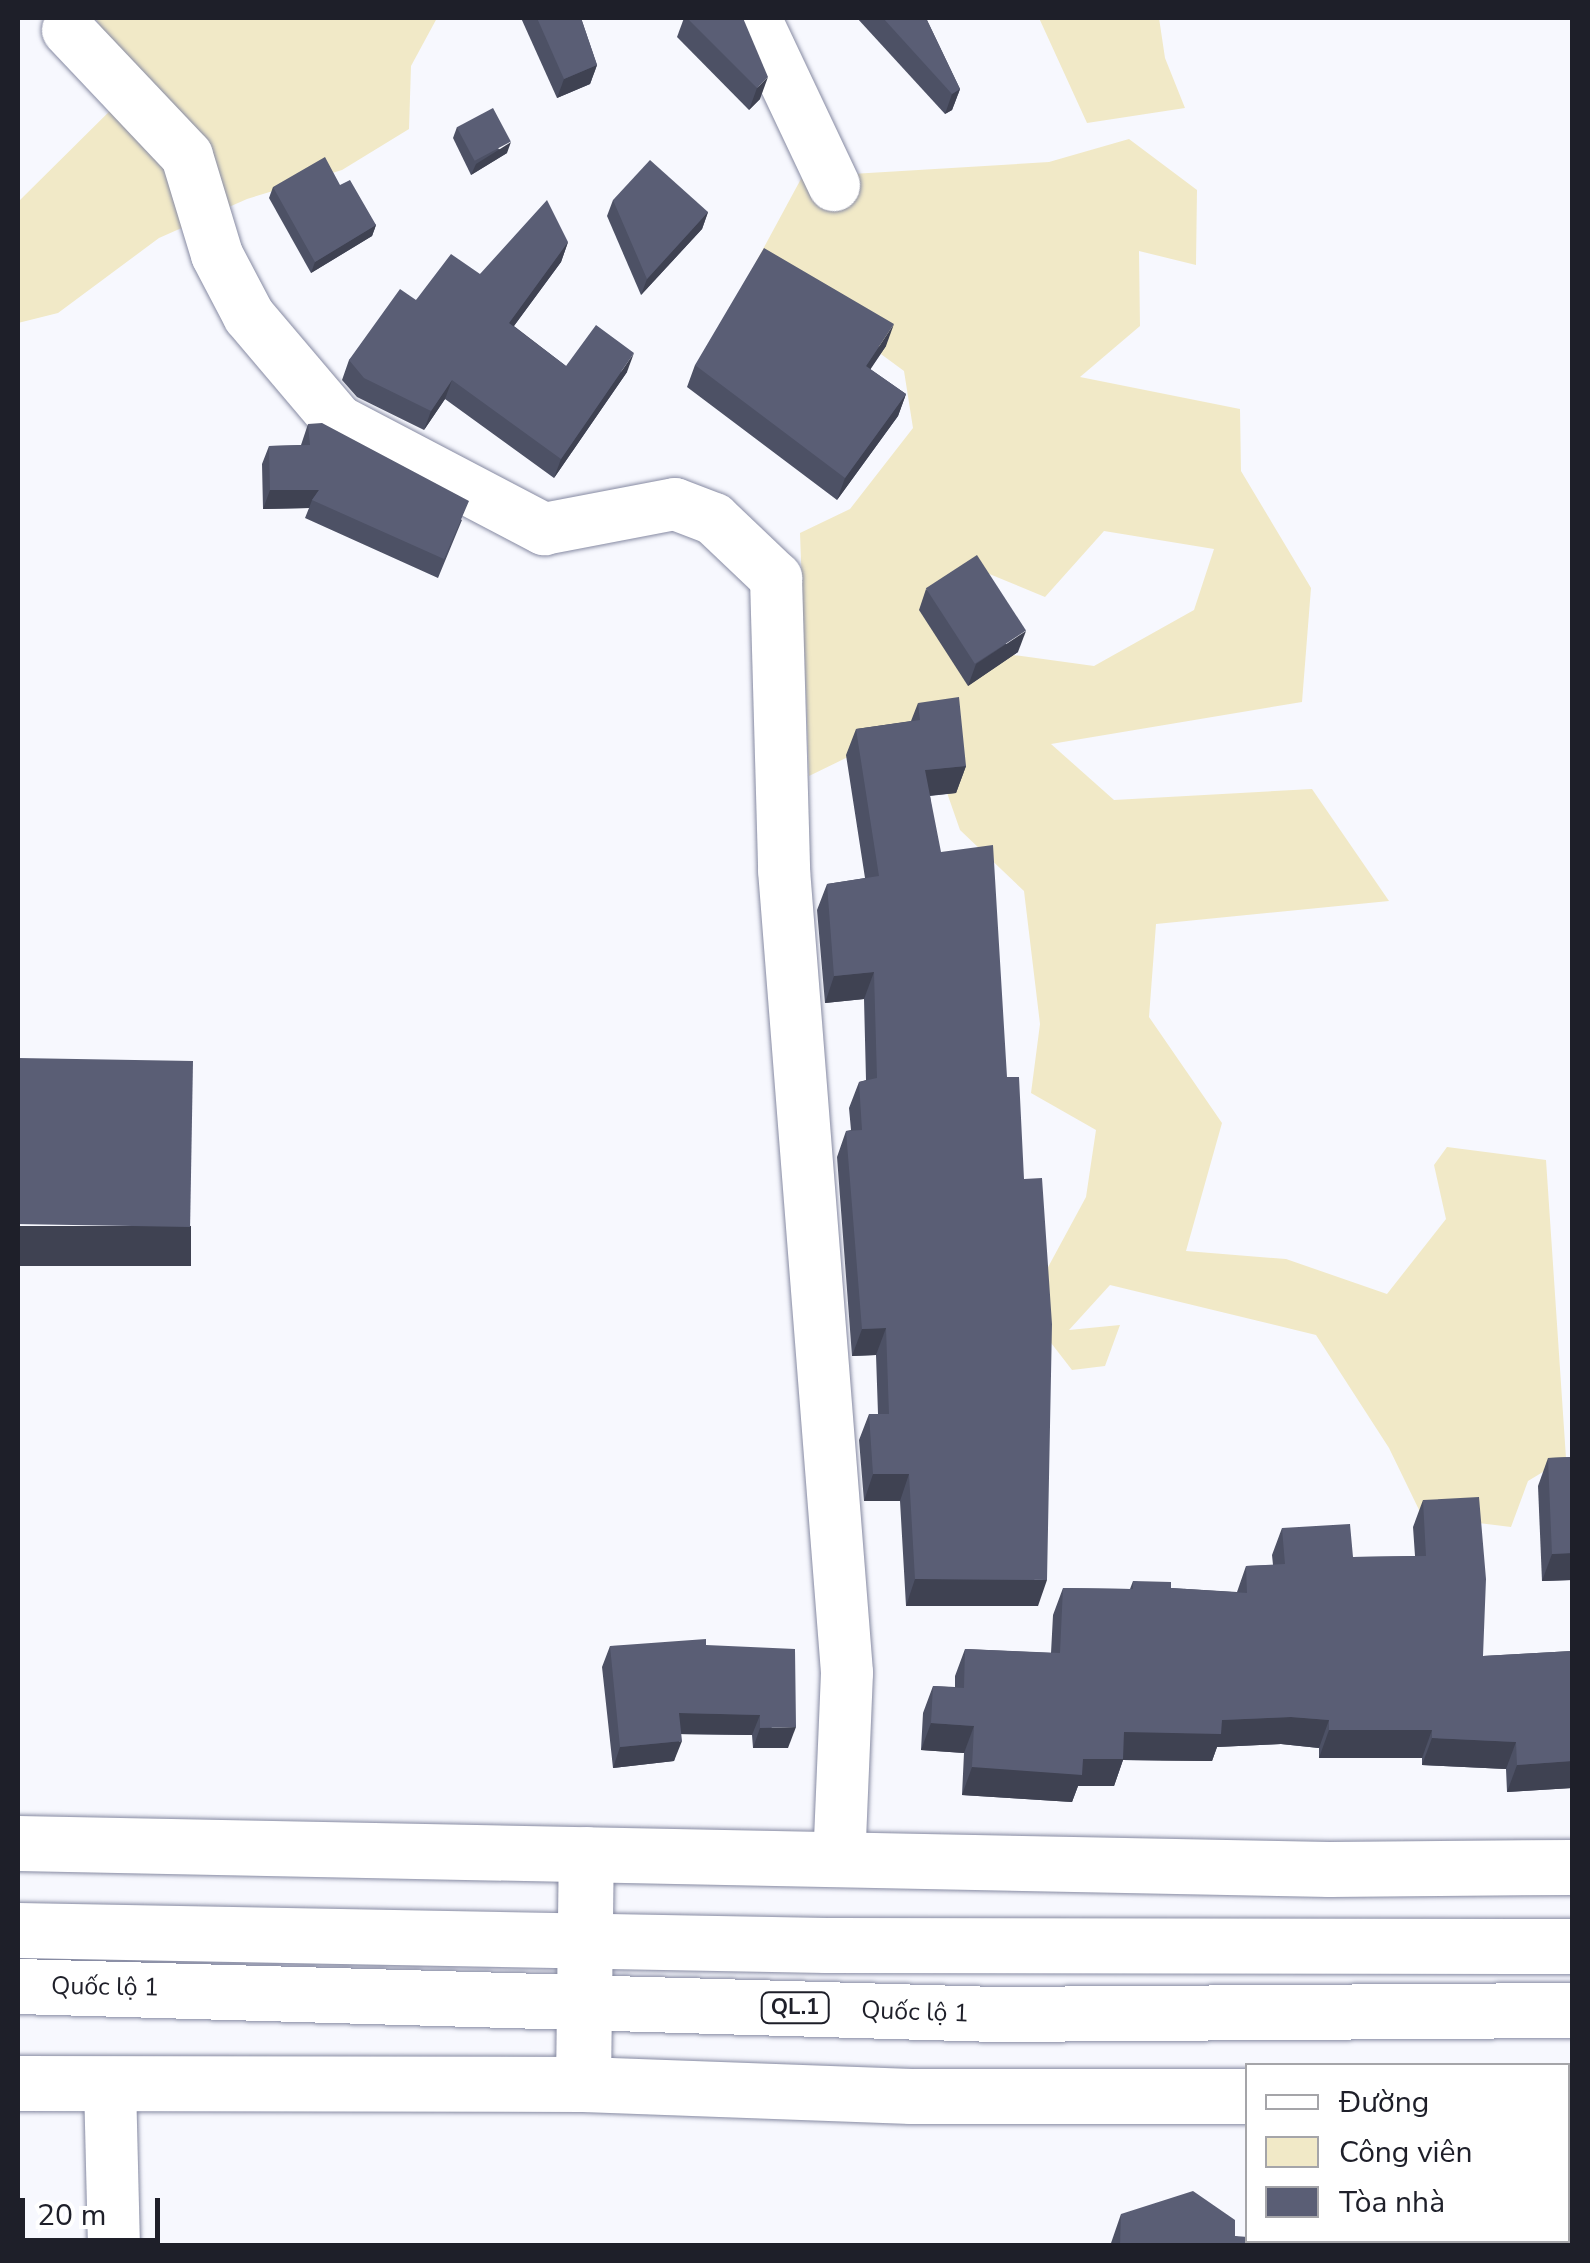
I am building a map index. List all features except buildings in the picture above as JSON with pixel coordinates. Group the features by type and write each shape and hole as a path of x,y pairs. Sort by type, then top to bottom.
{"highway":[{"path":"18,1843 839,1861 1572,1867"},
{"path":"583,2084 586,1854"},
{"path":"18,1930 583,1940 1572,1946"},
{"name":"Quốc lộ 1","path":"18,1986 994,2014 1572,2010"},
{"path":"18,2083 583,2084 912,2096 1245,2096"}],"street":[{"path":"754,18 834,185"},
{"path":"68,30 186,156 217,255 249,316 338,421 544,529 676,504 714,518 776,578 784,870 847,1673 839,1861"},
{"path":"110,2084 114,2246"}],"green space":[{"path":"95,18 437,18 411,66 409,129 342,170 247,199 159,238 58,313 18,323 18,202 137,84"},
{"path":"1039,18 1159,18 1165,58 1185,108 1087,123"},
{"path":"1129,139 1197,190 1196,265 1139,251 1140,326 1080,377 1240,409 1241,471 1311,588 1302,702 1051,744 1114,800 1312,789 1389,901 1156,924 1149,1017 1222,1123 1186,1251 1286,1259 1387,1294 1446,1219 1434,1165 1447,1147 1546,1160 1566,1458 1528,1481 1511,1527 1422,1516 1389,1448 1316,1335 1110,1285 1069,1330 1120,1325 1105,1366 1072,1370 1048,1339 1040,1282 1086,1197 1096,1130 1031,1093 1040,1024 1024,891 960,830 922,721 809,776 800,533 850,509 913,428 904,371 756,262 802,177 1049,162","holes":["1104,531 1214,549 1194,610 1094,666 1006,654 965,564 1045,597"]}]}
